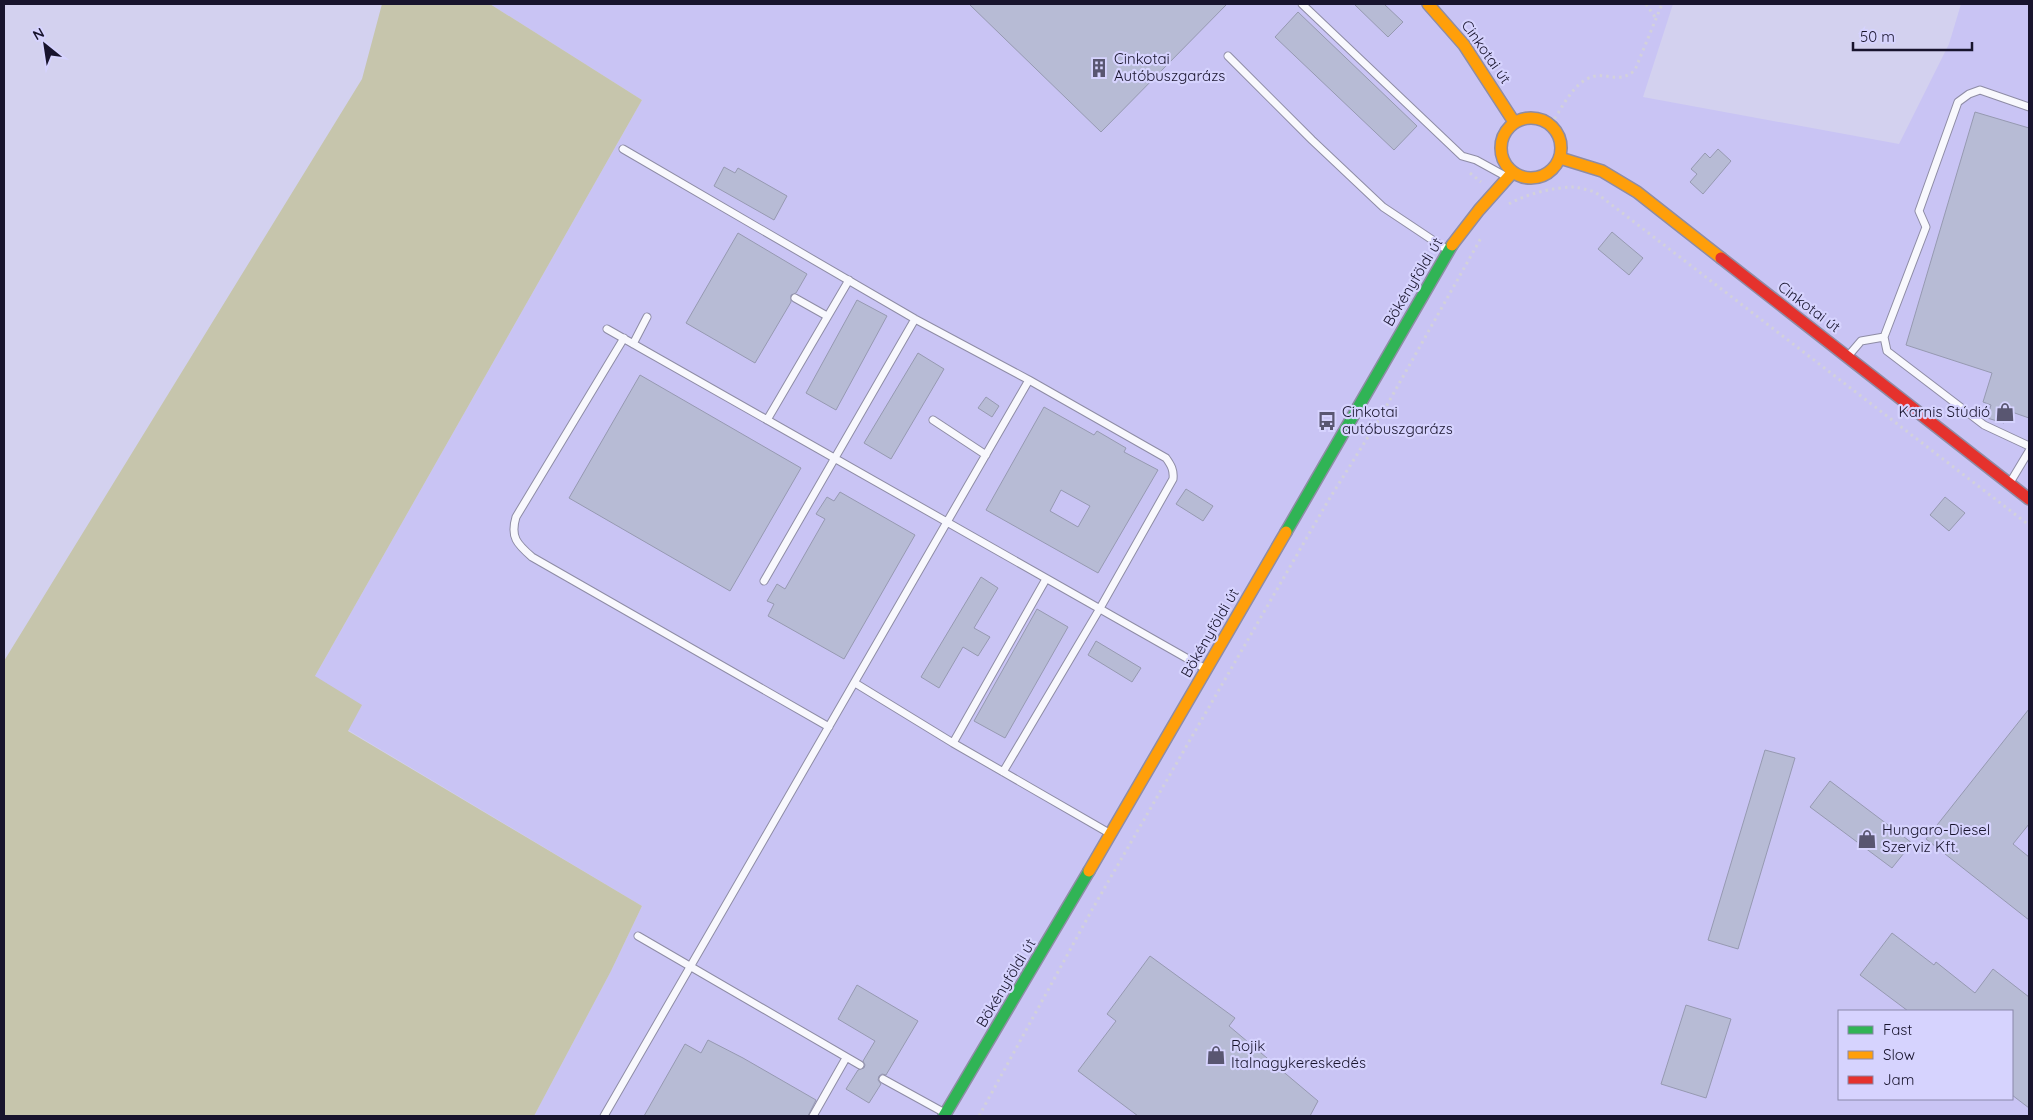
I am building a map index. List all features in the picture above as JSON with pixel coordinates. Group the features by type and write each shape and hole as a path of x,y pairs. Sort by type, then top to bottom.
{"street":[{"name":"Cinkotai út","path":"1428,4 1451,26 1464,43 1514,122"},
{"path":"1533,117 1551,124 1558,134 1562,146 1560,158 1552,170 1539,177 1525,178 1510,175 1502,161 1500,146 1504,132 1514,122 1523,118 1533,117"},
{"name":"Cinkotai út","path":"1560,158 1602,171 1637,192 2029,499"},
{"name":"Bökényföldi út","path":"945,1115 1111,834 1448,251 1472,216 1510,175"}],"lane":[{"path":"1302,4 1462,156 1510,175"},
{"path":"1228,56 1312,140 1383,207 1448,251"},
{"path":"2029,107 1980,90 1968,94 1958,102 1919,211 1926,227 1884,337 1887,351 1984,425 2029,446"},
{"path":"623,149 915,319 1029,380 1166,458 1172,468 1173,479 1099,610 1003,772"},
{"path":"767,420 849,280"},
{"path":"795,298 827,316"},
{"path":"633,344 648,317"},
{"path":"764,581 915,319"},
{"path":"606,328 1206,670"},
{"path":"1848,356 1861,341 1884,337"},
{"path":"624,338 516,517 513,529 515,539 532,557 830,727"},
{"path":"604,1116 1029,380"},
{"path":"933,420 986,455"},
{"path":"2009,484 2029,451"},
{"path":"953,743 1046,580"},
{"path":"855,683 953,743 1111,834"},
{"path":"638,936 860,1066"},
{"path":"813,1116 846,1058"},
{"path":"883,1079 945,1115"}],"path":[{"path":"1646,4 1655,17"},
{"path":"1551,124 1574,88 1588,78 1597,75 1621,78 1630,75 1635,70 1655,17 1662,4"},
{"path":"1504,210 1518,199 1559,189 1576,187 1594,192 2029,525"},
{"path":"978,1116 1098,899 1338,484 1378,421 1486,229"}],"shaded area":[{"path":"490,4 1673,4 1643,97 1899,144 1949,44 1961,4 2029,4 2029,1116 534,1116 611,971 642,906 348,730 315,676 642,100"}],"green space":[{"path":"382,4 490,4 642,100 315,676 362,705 348,731 642,906 611,971 534,1116 4,1116 4,661 362,79"}],"building":[{"name":"Cinkotai Autóbuszgarázs","path":"969,4 1227,4 1101,132"},
{"path":"1354,4 1384,4 1403,22 1388,37"},
{"path":"1298,12 1417,126 1394,150 1275,37"},
{"path":"1975,112 2029,128 2029,418 2009,411 2004,423 1987,418 1991,405 1983,402 1992,373 1906,345"},
{"path":"1718,149 1731,161 1703,194 1690,182 1697,174 1691,169 1705,153 1710,158"},
{"path":"724,167 735,173 738,168 787,196 774,220 714,186"},
{"path":"1612,232 1643,258 1629,275 1598,249"},
{"path":"738,233 807,274 796,293 791,295 791,302 755,363 686,323"},
{"path":"857,300 887,316 836,410 806,393"},
{"path":"918,353 944,369 891,459 864,443"},
{"path":"640,375 801,468 730,591 569,498"},
{"path":"986,397 999,406 992,417 978,408"},
{"path":"1044,407 1094,435 1097,431 1126,448 1124,452 1158,470 1098,573 986,510","holes":["1061,490 1090,506 1078,527 1050,511"]},
{"path":"1186,489 1213,506 1203,521 1176,504"},
{"path":"840,492 915,535 844,659 768,616 774,604 767,601 777,584 785,589 825,519 816,514 827,497 834,501"},
{"path":"1945,497 1965,513 1949,531 1930,515"},
{"path":"981,577 998,588 974,628 990,637 978,656 963,647 939,688 921,677"},
{"path":"1037,609 1068,627 1005,738 974,721"},
{"path":"1096,641 1141,668 1132,682 1088,655"},
{"path":"2029,709 2029,824 2013,844 2029,857 2029,920 1926,839"},
{"path":"1765,750 1795,758 1738,949 1708,940"},
{"path":"1830,781 1912,843 1892,868 1810,807"},
{"path":"1892,933 1934,965 1936,962 1975,993 1993,969 2029,997 2029,1108 2013,1096 2013,1010 1907,1010 1860,975"},
{"path":"1150,956 1235,1018 1229,1026 1318,1101 1310,1116 1138,1116 1078,1071 1116,1021 1107,1014"},
{"path":"857,985 918,1021 886,1075 882,1074 879,1076 878,1080 881,1084 869,1103 846,1089 858,1070 864,1068 863,1061 875,1041 838,1019"},
{"path":"1686,1005 1731,1019 1706,1098 1661,1084"},
{"path":"708,1040 816,1100 808,1116 644,1116 685,1044 701,1053"}],"traffic: fast":[{"path":"1286,532 1452,245"},
{"path":"944,1116 1089,871"}],"traffic: slow":[{"path":"1428,4 1464,45 1514,122"},
{"path":"1525,118 1537,118 1553,126 1559,136 1561,148 1559,160 1553,170 1537,178 1525,178 1509,170 1501,154 1501,142 1509,126 1525,118"},
{"path":"1560,158 1602,171 1637,192 1721,258"},
{"path":"1452,245 1479,210 1512,173"},
{"path":"1089,871 1286,532"}],"traffic: jam":[{"path":"1721,258 2029,499"}],"place":[{"name":"Cinkotai Autóbuszgarázs","path":"1099,68"},
{"name":"Karnis Stúdió","path":"2005,412"},
{"name":"Cinkotai autóbuszgarázs","path":"1327,421"},
{"name":"Hungaro-Diesel Szerviz Kft.","path":"1867,839"},
{"name":"Rojik Italnagykereskedés","path":"1216,1055"}]}
